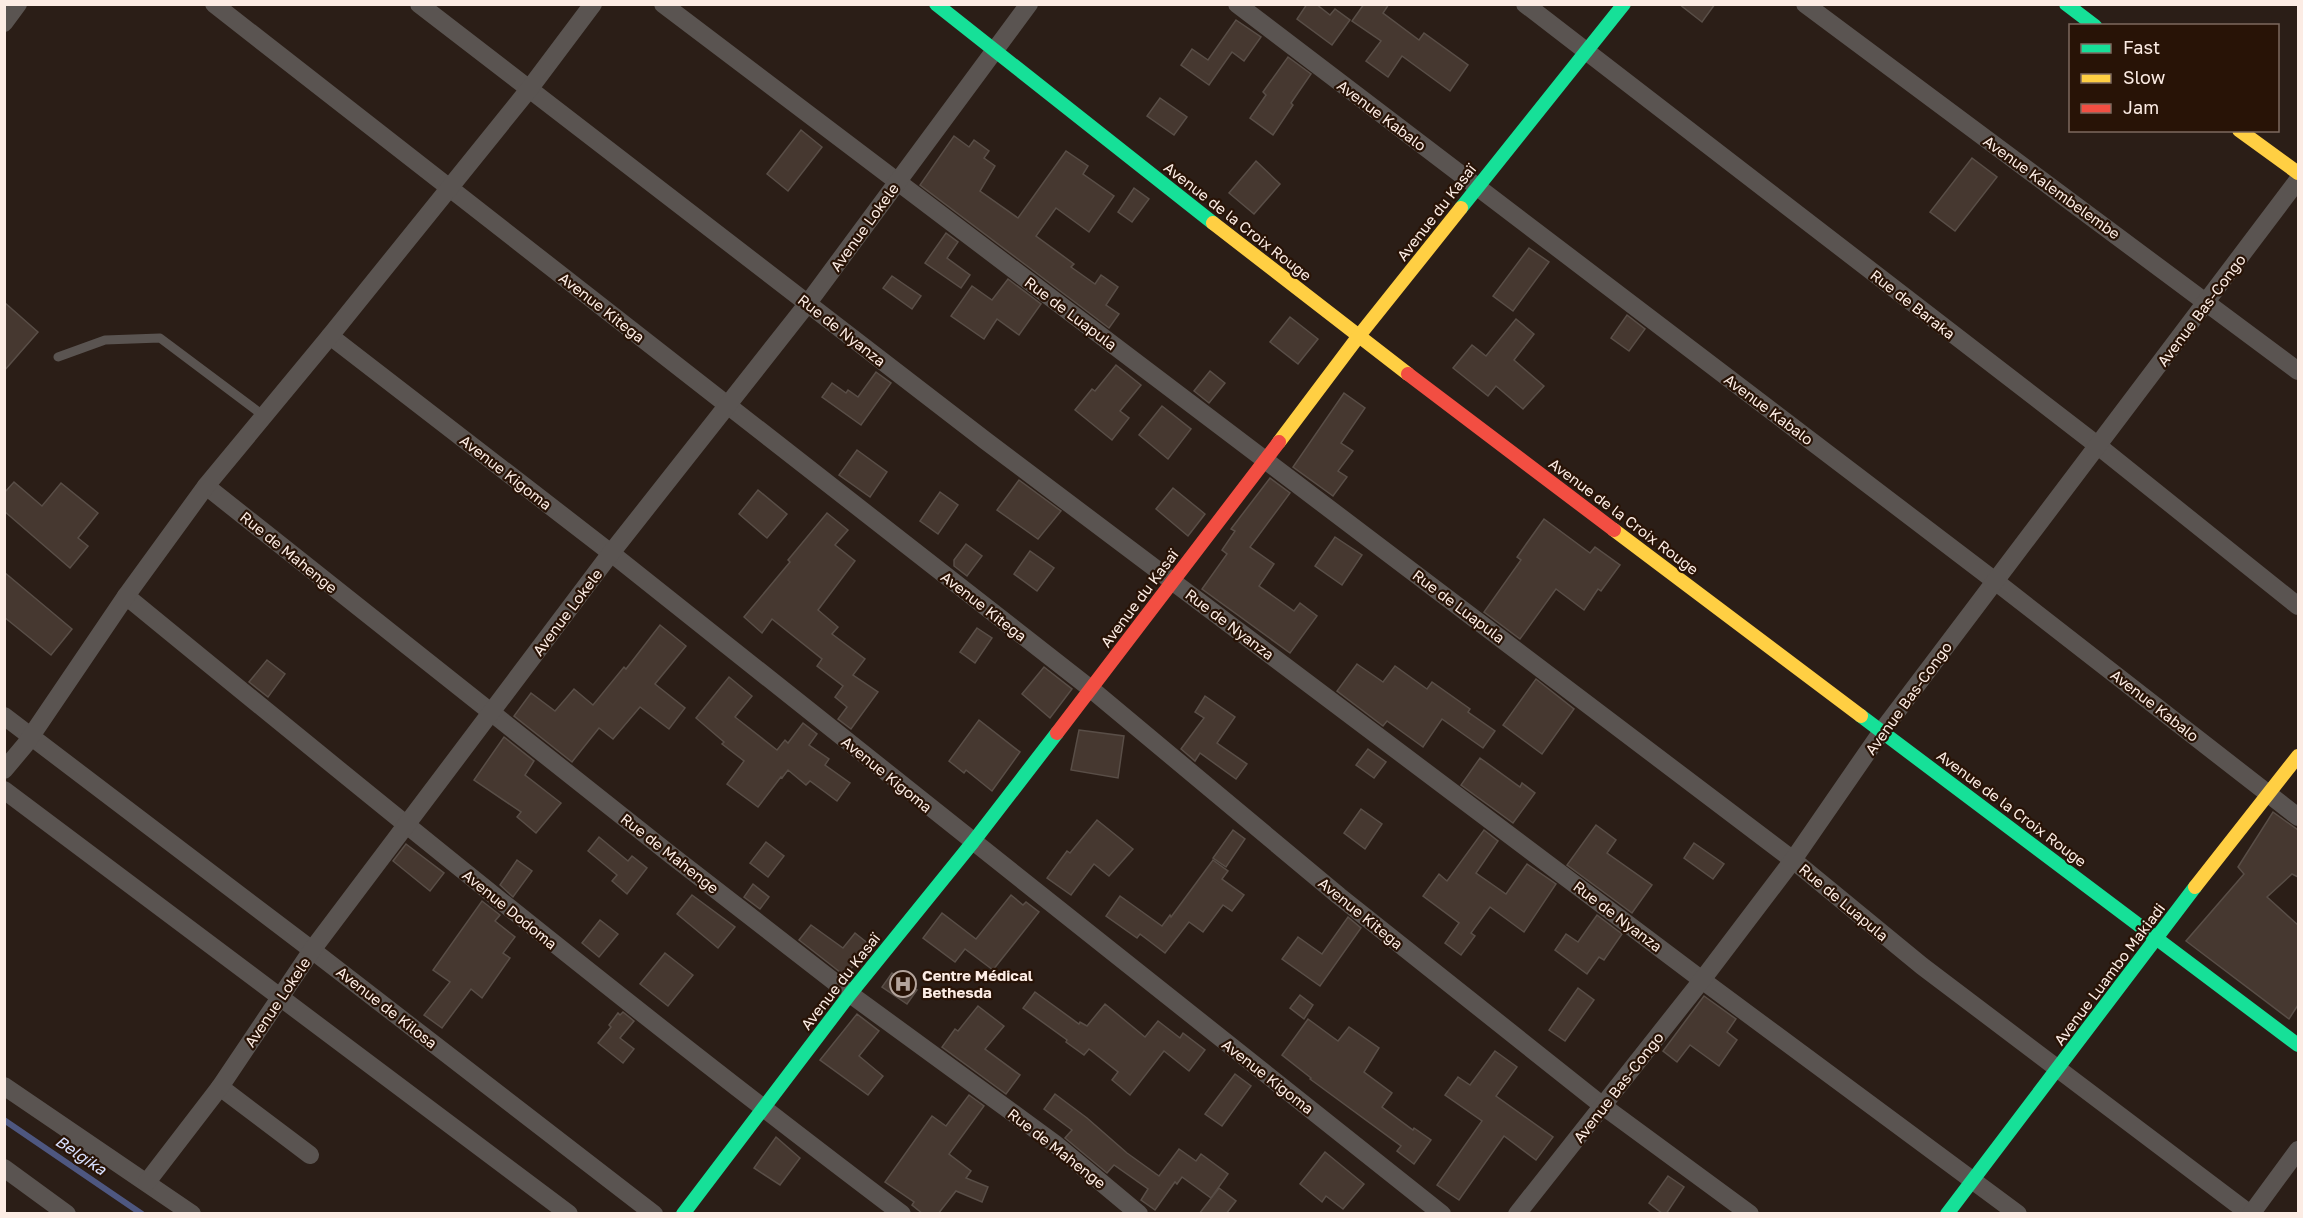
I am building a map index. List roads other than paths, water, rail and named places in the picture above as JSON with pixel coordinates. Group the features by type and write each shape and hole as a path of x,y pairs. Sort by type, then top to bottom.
{"street":[{"path":"4,23 18,4"},
{"name":"Avenue Kitega","path":"214,4 1091,689 1339,896 1603,1106 1750,1214"},
{"name":"Rue de Nyanza","path":"419,4 986,441 1702,980 2018,1214"},
{"path":"4,770 31,736 126,596 206,486 530,88 593,4"},
{"name":"Rue de Luapula","path":"663,4 1793,860 1922,966 2250,1214"},
{"name":"Avenue de la Croix Rouge","path":"936,4 1358,337 2298,1045"},
{"name":"Avenue Lokele","path":"147,1182 220,1087 312,950 611,553 808,303 1029,4"},
{"name":"Avenue Kabalo","path":"1238,4 1995,581 2298,817"},
{"name":"Rue de Baraka","path":"1525,4 2097,445 2298,606"},
{"name":"Avenue du Kasaï","path":"683,1214 850,994 973,842 1091,689 1358,337 1624,4"},
{"name":"Avenue Kalembelembe","path":"1805,4 2298,371"},
{"path":"2066,4 2092,24"},
{"path":"2242,132 2298,173"},
{"name":"Avenue Bas-Congo","path":"1517,1214 1702,980 1793,860 1882,731 2298,180"},
{"name":"Avenue Kigoma","path":"330,336 611,553 1442,1214"},
{"name":"Rue de Mahenge","path":"206,486 850,994 1054,1143 1139,1214"},
{"name":"Avenue Dodoma","path":"126,596 406,825 762,1108 902,1214"},
{"name":"Avenue de Kilosa","path":"4,716 654,1214"},
{"name":"Avenue Luambo Makiadi","path":"1947,1214 2298,756"},
{"path":"4,790 569,1214"},
{"path":"4,1086 192,1214"},
{"path":"220,1087 310,1155"},
{"path":"2250,1214 2298,1150"},
{"path":"4,1168 67,1214"}],"lane":[{"path":"58,357 105,339 160,339 264,416"}],"waterway":[{"name":"Belgika","path":"4,1120 142,1214"}],"place":[{"name":"Centre Médical Bethesda","path":"903,984"}]}
